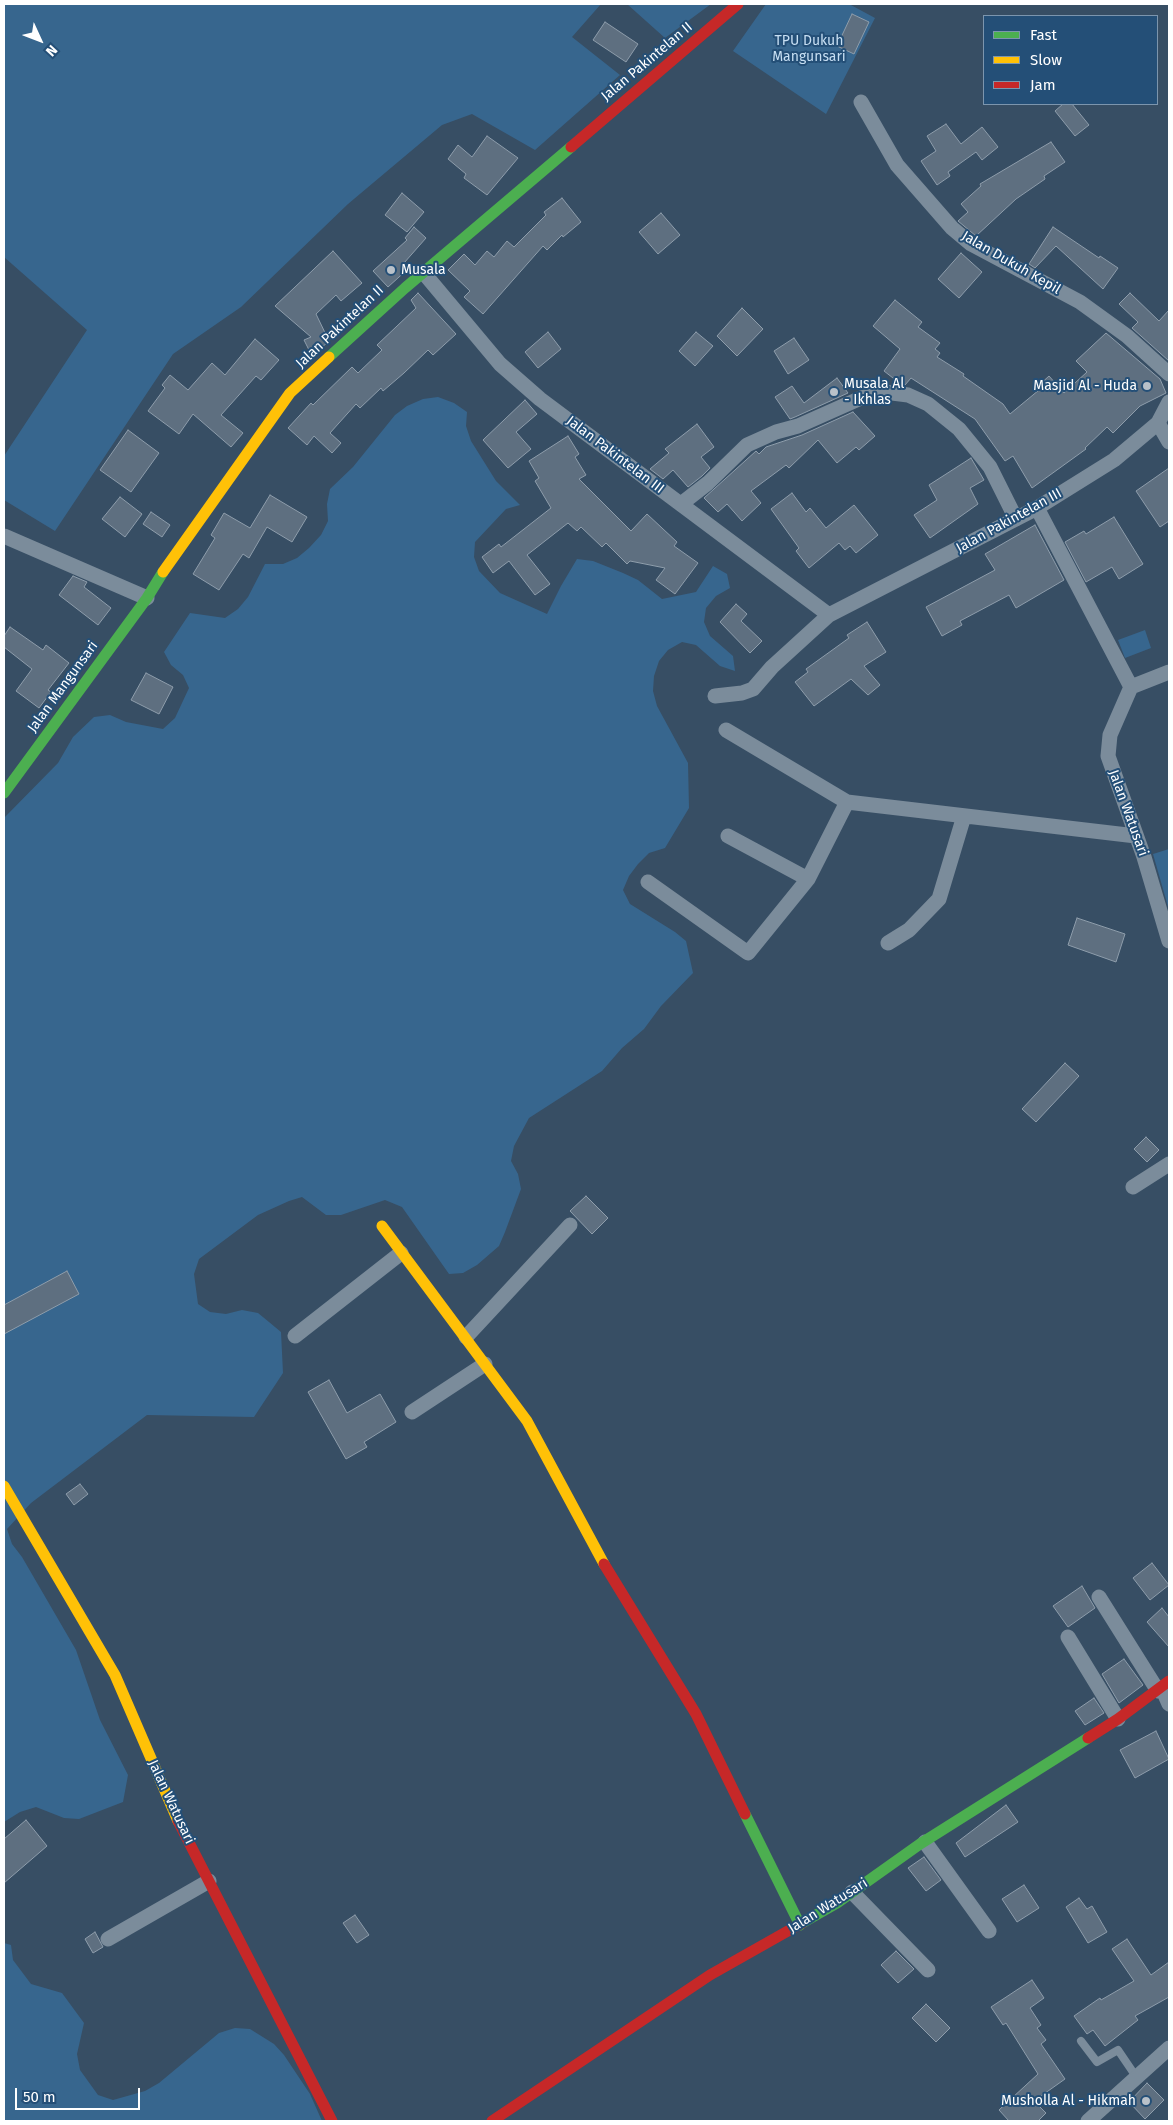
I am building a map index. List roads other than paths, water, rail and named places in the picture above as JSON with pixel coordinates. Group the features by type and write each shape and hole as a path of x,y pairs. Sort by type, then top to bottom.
{"street":[{"name":"Jalan Pakintelan II","path":"147,598 178,548 290,393 423,272 738,4"},
{"name":"Jalan Dukuh Kepil","path":"861,102 897,165 952,228 971,244 1080,302 1126,336 1169,374"},
{"name":"Jalan Pakintelan III","path":"423,272 500,364 540,399 829,615"},
{"path":"680,504 708,483 747,445 776,432 798,426 861,398 884,392 908,395 928,404 959,430 990,467 1016,519"},
{"name":"Jalan Pakintelan III","path":"715,696 742,693 753,689 772,667 829,615 1037,508 1114,460 1158,423 1169,402"},
{"path":"1158,423 1169,442"},
{"path":"1037,508 1131,687 1169,672"},
{"path":"4,536 147,598"},
{"name":"Jalan Mangunsari","path":"4,793 147,598"},
{"name":"Jalan Watusari","path":"1131,687 1110,735 1108,756 1136,836 1169,941"},
{"path":"726,730 847,802 1136,836"},
{"path":"648,882 748,953 808,879 847,802"},
{"path":"888,943 909,930 939,899 964,816"},
{"path":"728,836 808,879"},
{"path":"1133,1187 1169,1164"},
{"path":"466,1337 570,1225"},
{"path":"382,1226 527,1421 616,1586 696,1714 800,1925"},
{"path":"295,1336 401,1253"},
{"path":"412,1412 485,1364"},
{"name":"Jalan Watusari","path":"4,1486 115,1674 169,1804 332,2121"},
{"path":"1099,1597 1163,1687 1169,1704"},
{"path":"1068,1638 1118,1719"},
{"name":"Jalan Watusari","path":"492,2121 710,1975 800,1925 852,1892 924,1842 1118,1719 1163,1687"},
{"path":"924,1842 989,1931"},
{"path":"108,1939 209,1881"},
{"path":"852,1892 928,1970"},
{"path":"1088,2121 1169,2048"}],"lane":[{"path":"1081,2041 1097,2062 1118,2050 1137,2078"}],"place":[{"name":"Musala","path":"391,270"},
{"name":"Masjid Al - Huda","path":"1147,386"},
{"name":"Musala Al - Ikhlas","path":"834,392"},
{"name":"Musholla Al - Hikmah","path":"1146,2101"}],"park label":[{"name":"TPU Dukuh Mangunsari","path":"809,49"}]}
